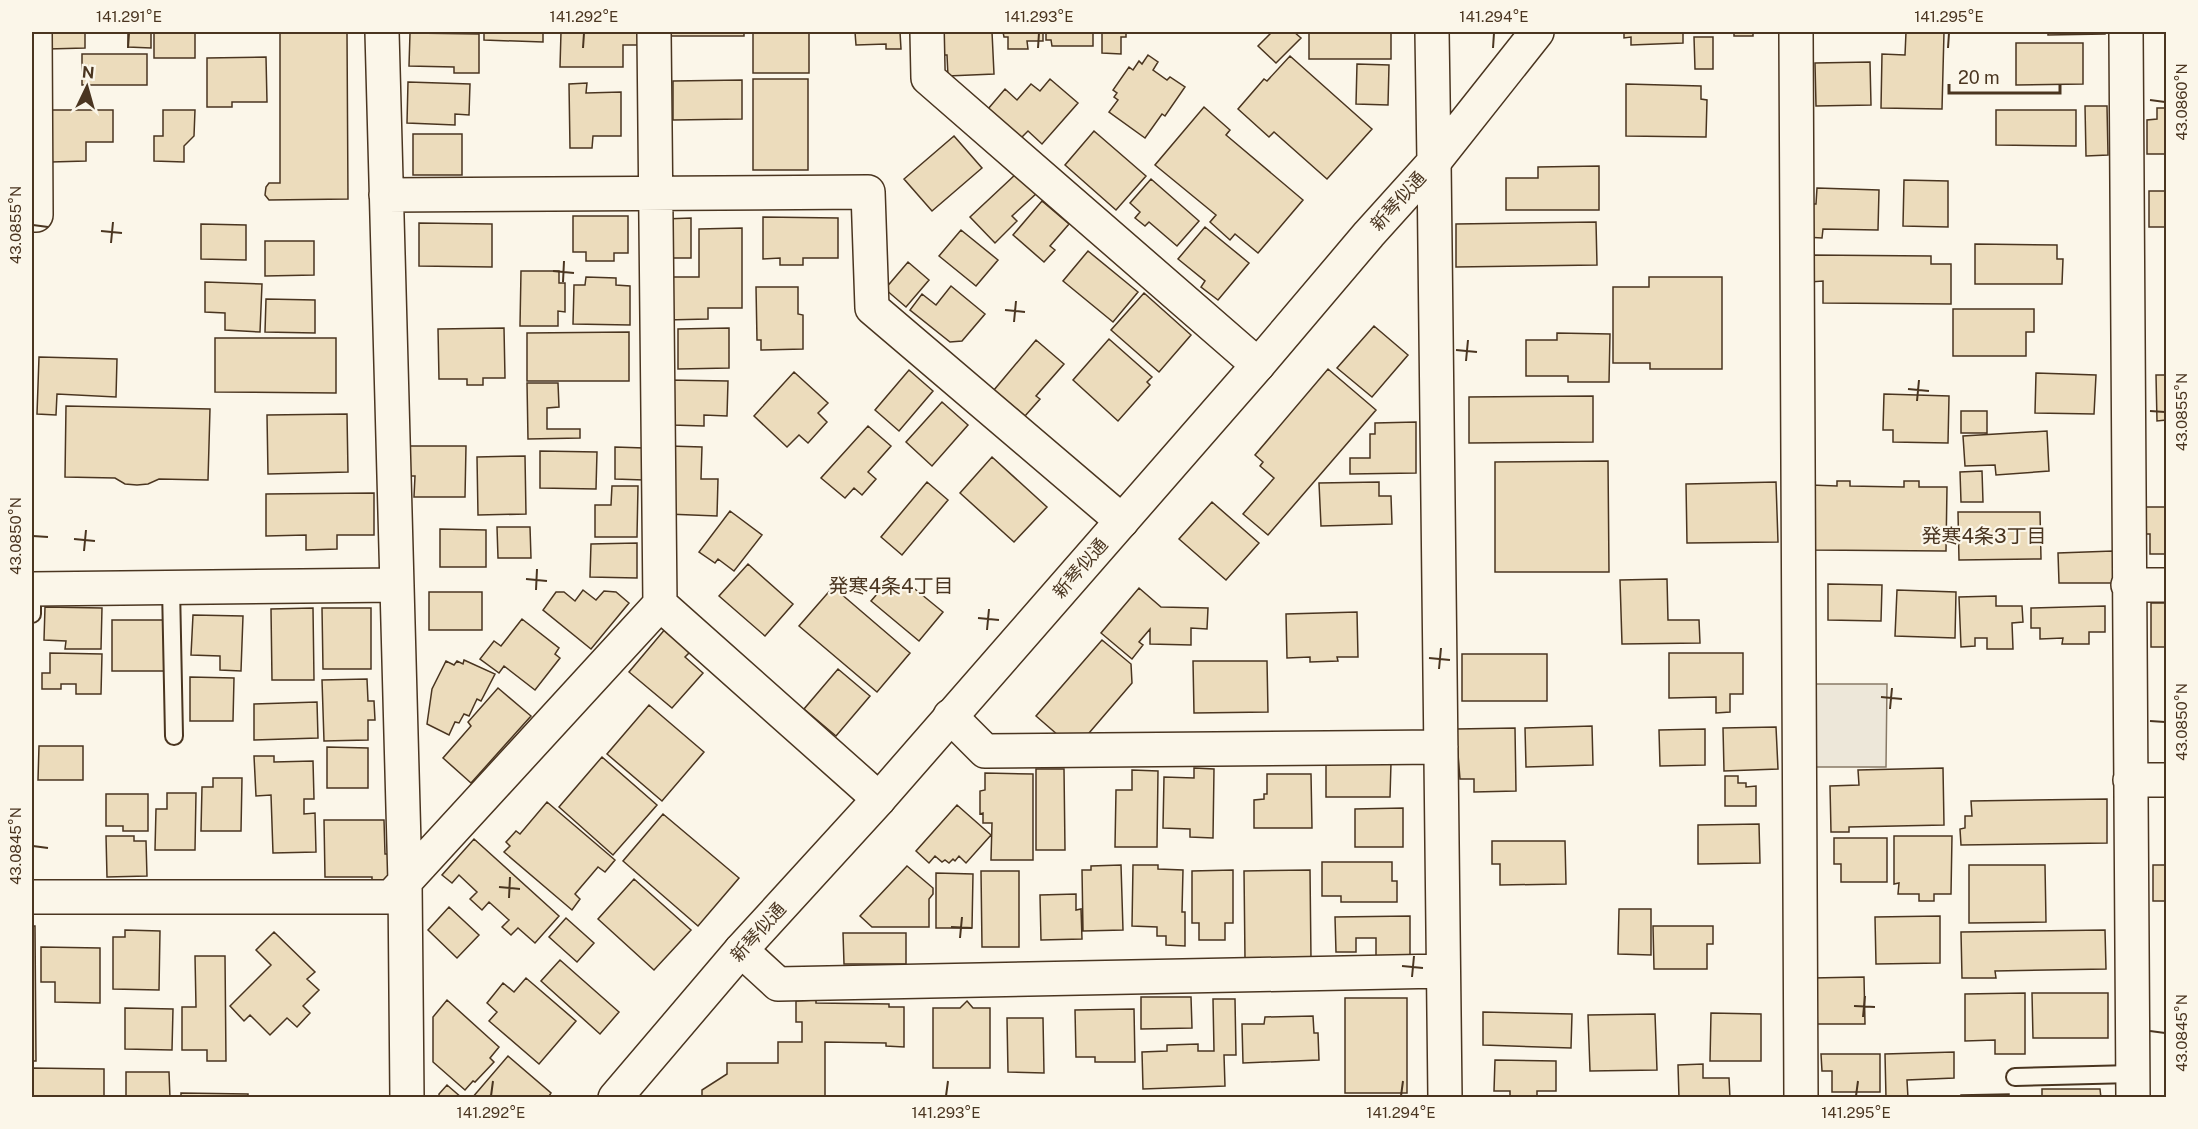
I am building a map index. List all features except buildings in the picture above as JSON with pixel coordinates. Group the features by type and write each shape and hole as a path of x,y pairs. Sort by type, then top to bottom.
{"street":[{"path":"32,215 36,215 35,32"},
{"path":"382,32 405,882 407,1098"},
{"path":"32,897 391,897 660,604 654,32"},
{"path":"927,32 928,78 1258,365"},
{"path":"1432,32 1445,1098"},
{"name":"新琴似通","path":"615,1098 741,950 879,799 1258,365 1368,234 1434,162 1537,32"},
{"path":"1796,32 1801,1098"},
{"path":"2126,32 2133,1086"},
{"path":"386,195 868,192 872,308 1122,521"},
{"path":"32,597 171,587 397,585"},
{"path":"2128,585 2166,585"},
{"path":"660,604 879,799"},
{"path":"950,716 985,751 1441,747"},
{"path":"2130,780 2166,780"},
{"path":"741,950 778,984 1443,972"}],"lane":[{"path":"171,587 174,736"},
{"path":"2015,1077 2133,1086"}],"shaded area":[{"path":"1814,684 1887,684 1886,767 1813,767"}],"district":[{"name":"発寒4条3丁目","path":"1984,536"},
{"name":"発寒4条4丁目","path":"891,586"}]}
